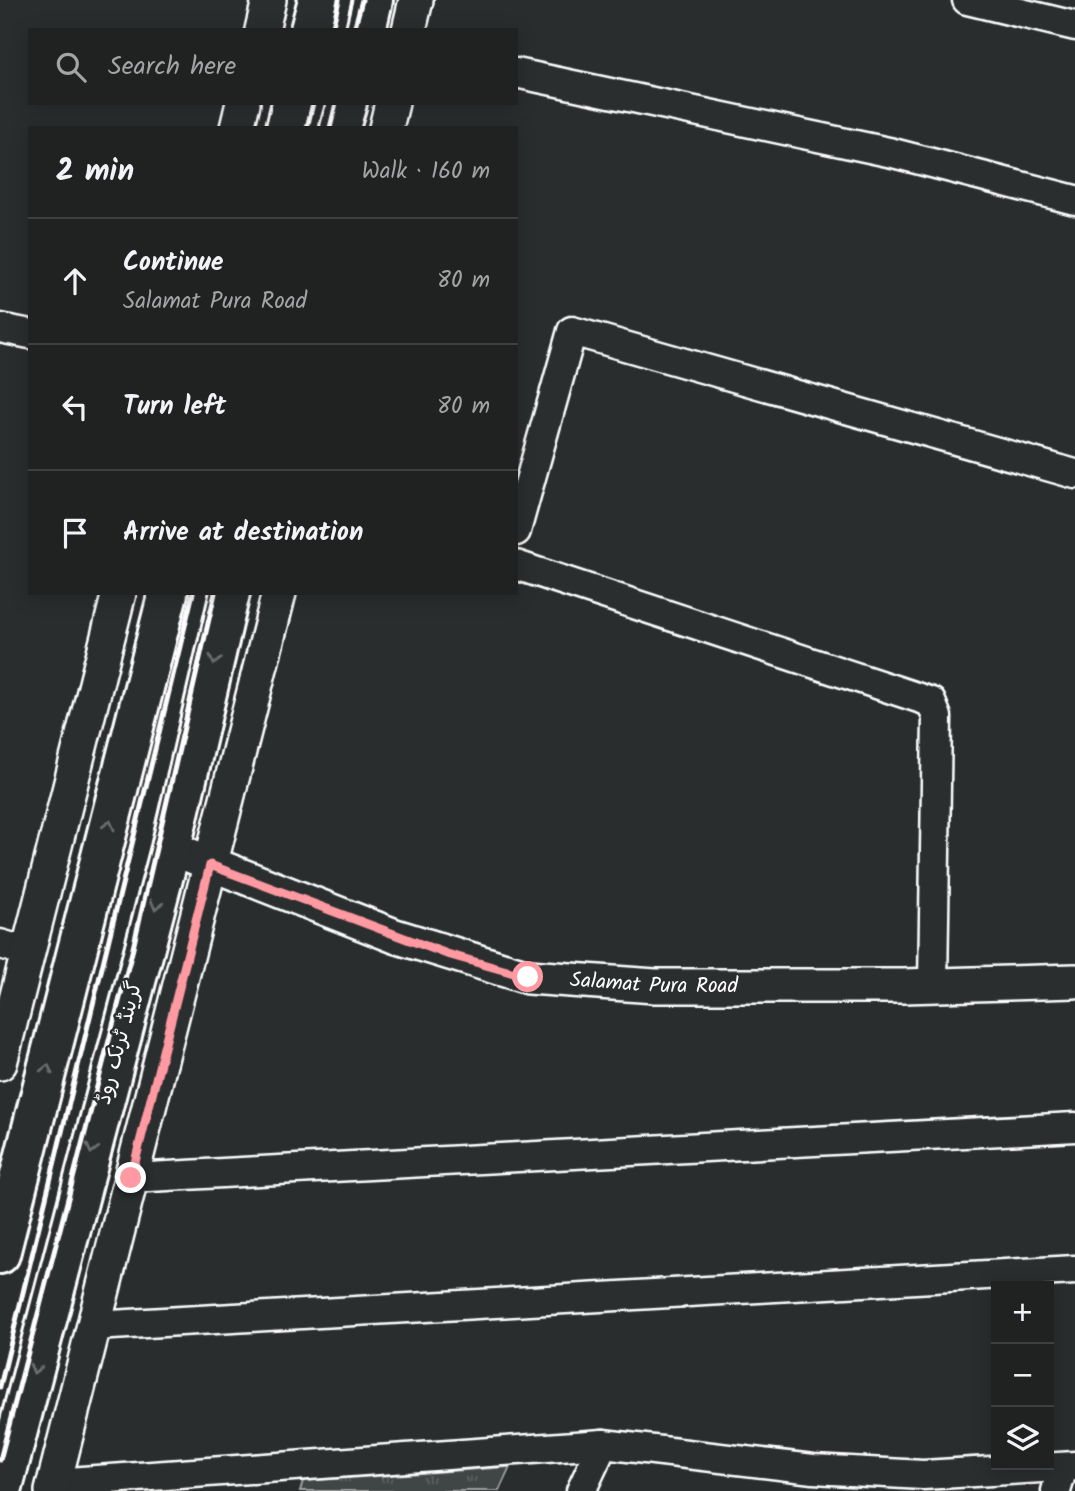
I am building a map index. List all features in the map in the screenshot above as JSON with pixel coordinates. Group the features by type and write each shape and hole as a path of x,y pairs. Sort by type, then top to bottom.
{"main road":[{"path":"311,28 318,0"},
{"path":"366,28 373,0"},
{"path":"286,126 292,105"},
{"path":"340,126 346,105"},
{"path":"0,1254 167,595"},
{"name":"گرینڈ ٹرنک روڈ","path":"2,1491 171,848 230,595"}],"street":[{"path":"409,28 416,0"},
{"path":"967,0 1044,9 1075,26"},
{"path":"518,73 892,153 1075,200"},
{"path":"237,126 243,105"},
{"path":"386,126 392,105"},
{"path":"0,328 28,334"},
{"path":"518,524 572,331 1075,474"},
{"path":"518,566 931,702 937,717 933,985"},
{"path":"0,1063 14,948 119,595"},
{"path":"278,595 53,1487 603,1444 920,1483 1065,1475"},
{"name":"Salamat Pura Road","path":"171,848 434,950 528,977 655,986 933,985 1075,981"},
{"path":"131,1178 1075,1128"},
{"path":"94,1326 1075,1270"},
{"path":"582,1491 603,1444"}],"green space":[{"path":"510,1467 499,1491 300,1491 303,1481"}],"railway":[{"path":"332,28 339,0"},
{"path":"355,28 362,0"},
{"path":"307,126 313,105"},
{"path":"330,126 336,105"},
{"path":"0,1387 193,595"},
{"path":"0,1460 133,948 215,595"}],"route":[{"path":"131,1178 210,865 395,936 528,977"}]}
